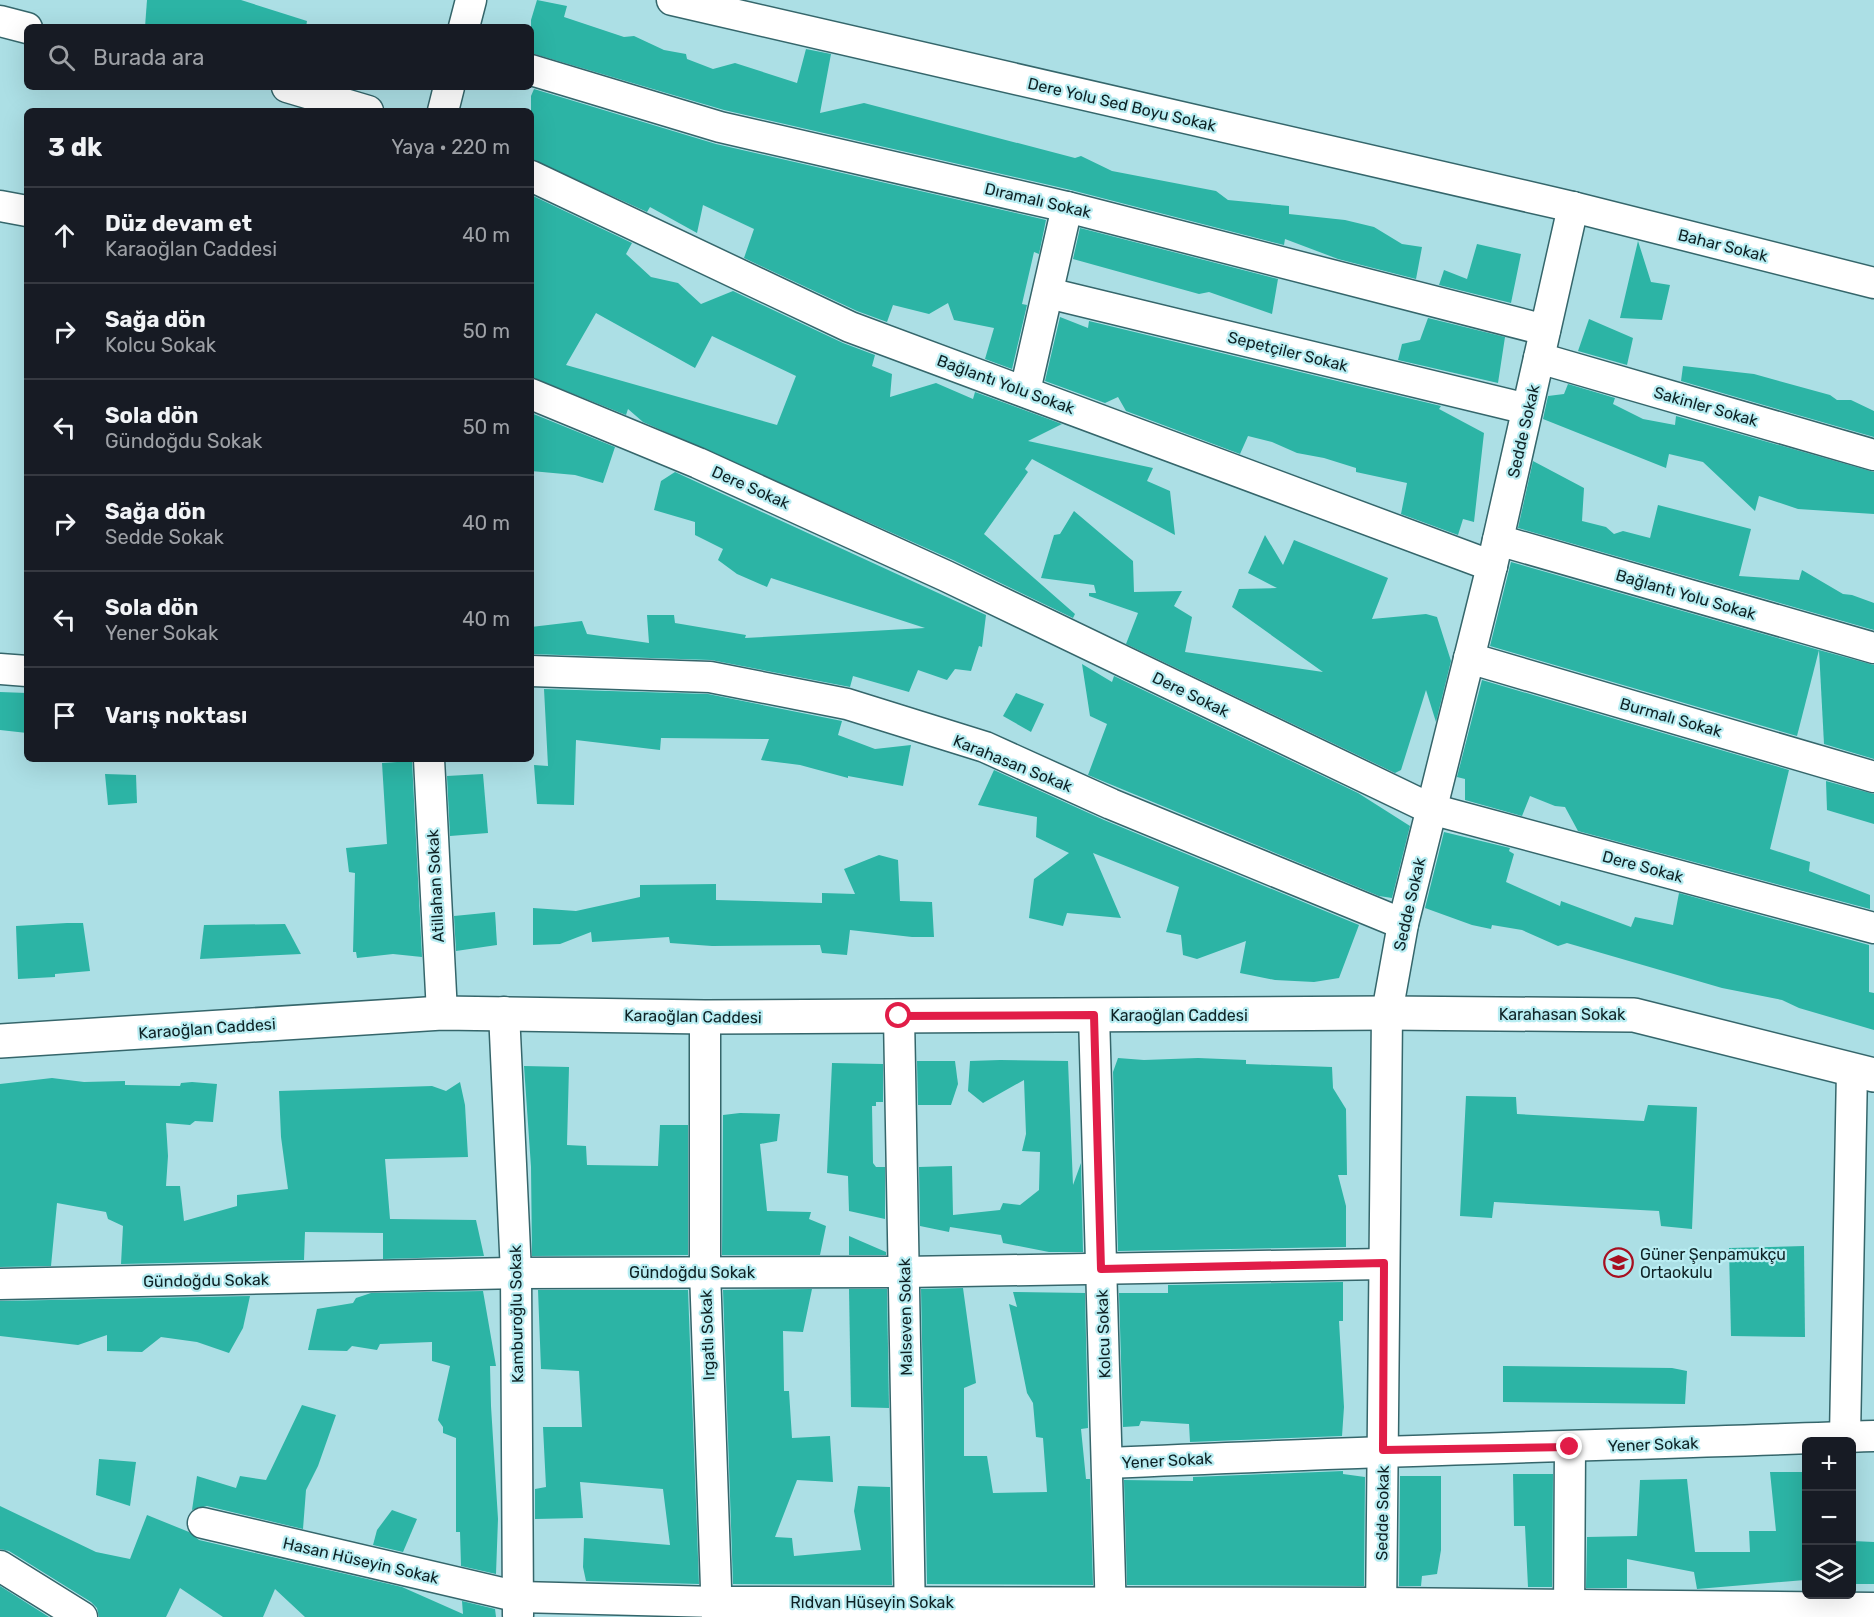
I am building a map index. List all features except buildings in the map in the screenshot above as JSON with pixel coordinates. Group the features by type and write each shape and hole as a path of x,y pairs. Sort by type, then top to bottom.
{"street":[{"path":"465,24 471,0"},
{"name":"Dere Yolu Sed Boyu Sokak","path":"672,0 1573,207"},
{"path":"0,21 24,27"},
{"name":"Dıramalı Sokak","path":"534,71 720,127 1067,207 1542,344"},
{"path":"296,90 358,108"},
{"path":"444,108 448,90"},
{"name":"Bağlantı Yolu Sokak","path":"534,177 850,327 1025,391 1495,553 1874,648"},
{"path":"0,206 24,210"},
{"path":"1025,391 1067,207"},
{"name":"Bahar Sokak","path":"1573,207 1874,283"},
{"name":"Sedde Sokak","path":"1381,1610 1387,1013 1403,924 1495,553 1573,207"},
{"name":"Sepetçiler Sokak","path":"1048,293 1527,409"},
{"name":"Sakinler Sokak","path":"1542,344 1874,455"},
{"name":"Dere Sokak","path":"534,395 698,463 946,576 1431,809 1874,928"},
{"name":"Burmalı Sokak","path":"1468,658 1874,777"},
{"path":"0,669 24,671"},
{"name":"Karahasan Sokak","path":"534,671 710,677 847,704 985,747 1111,804 1403,924"},
{"name":"Atillahan Sokak","path":"429,762 442,1013"},
{"name":"Karaoğlan Caddesi","path":"0,1041 442,1013 504,1012 705,1017 1387,1013"},
{"name":"Kamburoğlu Sokak","path":"504,1012 516,1274 518,1607"},
{"name":"Karahasan Sokak","path":"1387,1013 1634,1015 1863,1072"},
{"name":"Kolcu Sokak","path":"1094,1015 1112,1610"},
{"name":"Malseven Sokak","path":"899,1016 909,1610"},
{"name":"Irgatlı Sokak","path":"705,1017 705,1271 717,1609"},
{"path":"1845,1437 1863,1072"},
{"name":"Gündoğdu Sokak","path":"0,1284 705,1271 904,1272 1384,1263"},
{"name":"Yener Sokak","path":"1845,1437 1874,1436"},
{"name":"Yener Sokak","path":"1107,1463 1383,1450 1570,1447 1802,1439"},
{"path":"1569,1611 1570,1447"},
{"name":"Hasan Hüseyin Sokak","path":"202,1523 518,1607"},
{"path":"0,1566 82,1617"},
{"name":"Rıdvan Hüseyin Sokak","path":"518,1607 1569,1611 1874,1608"}],"place":[{"name":"Güner Şenpamukçu Ortaokulu","path":"1619,1263"}],"route":[{"path":"899,1016 1094,1015 1101,1269 1384,1263 1383,1450 1570,1447"}]}
